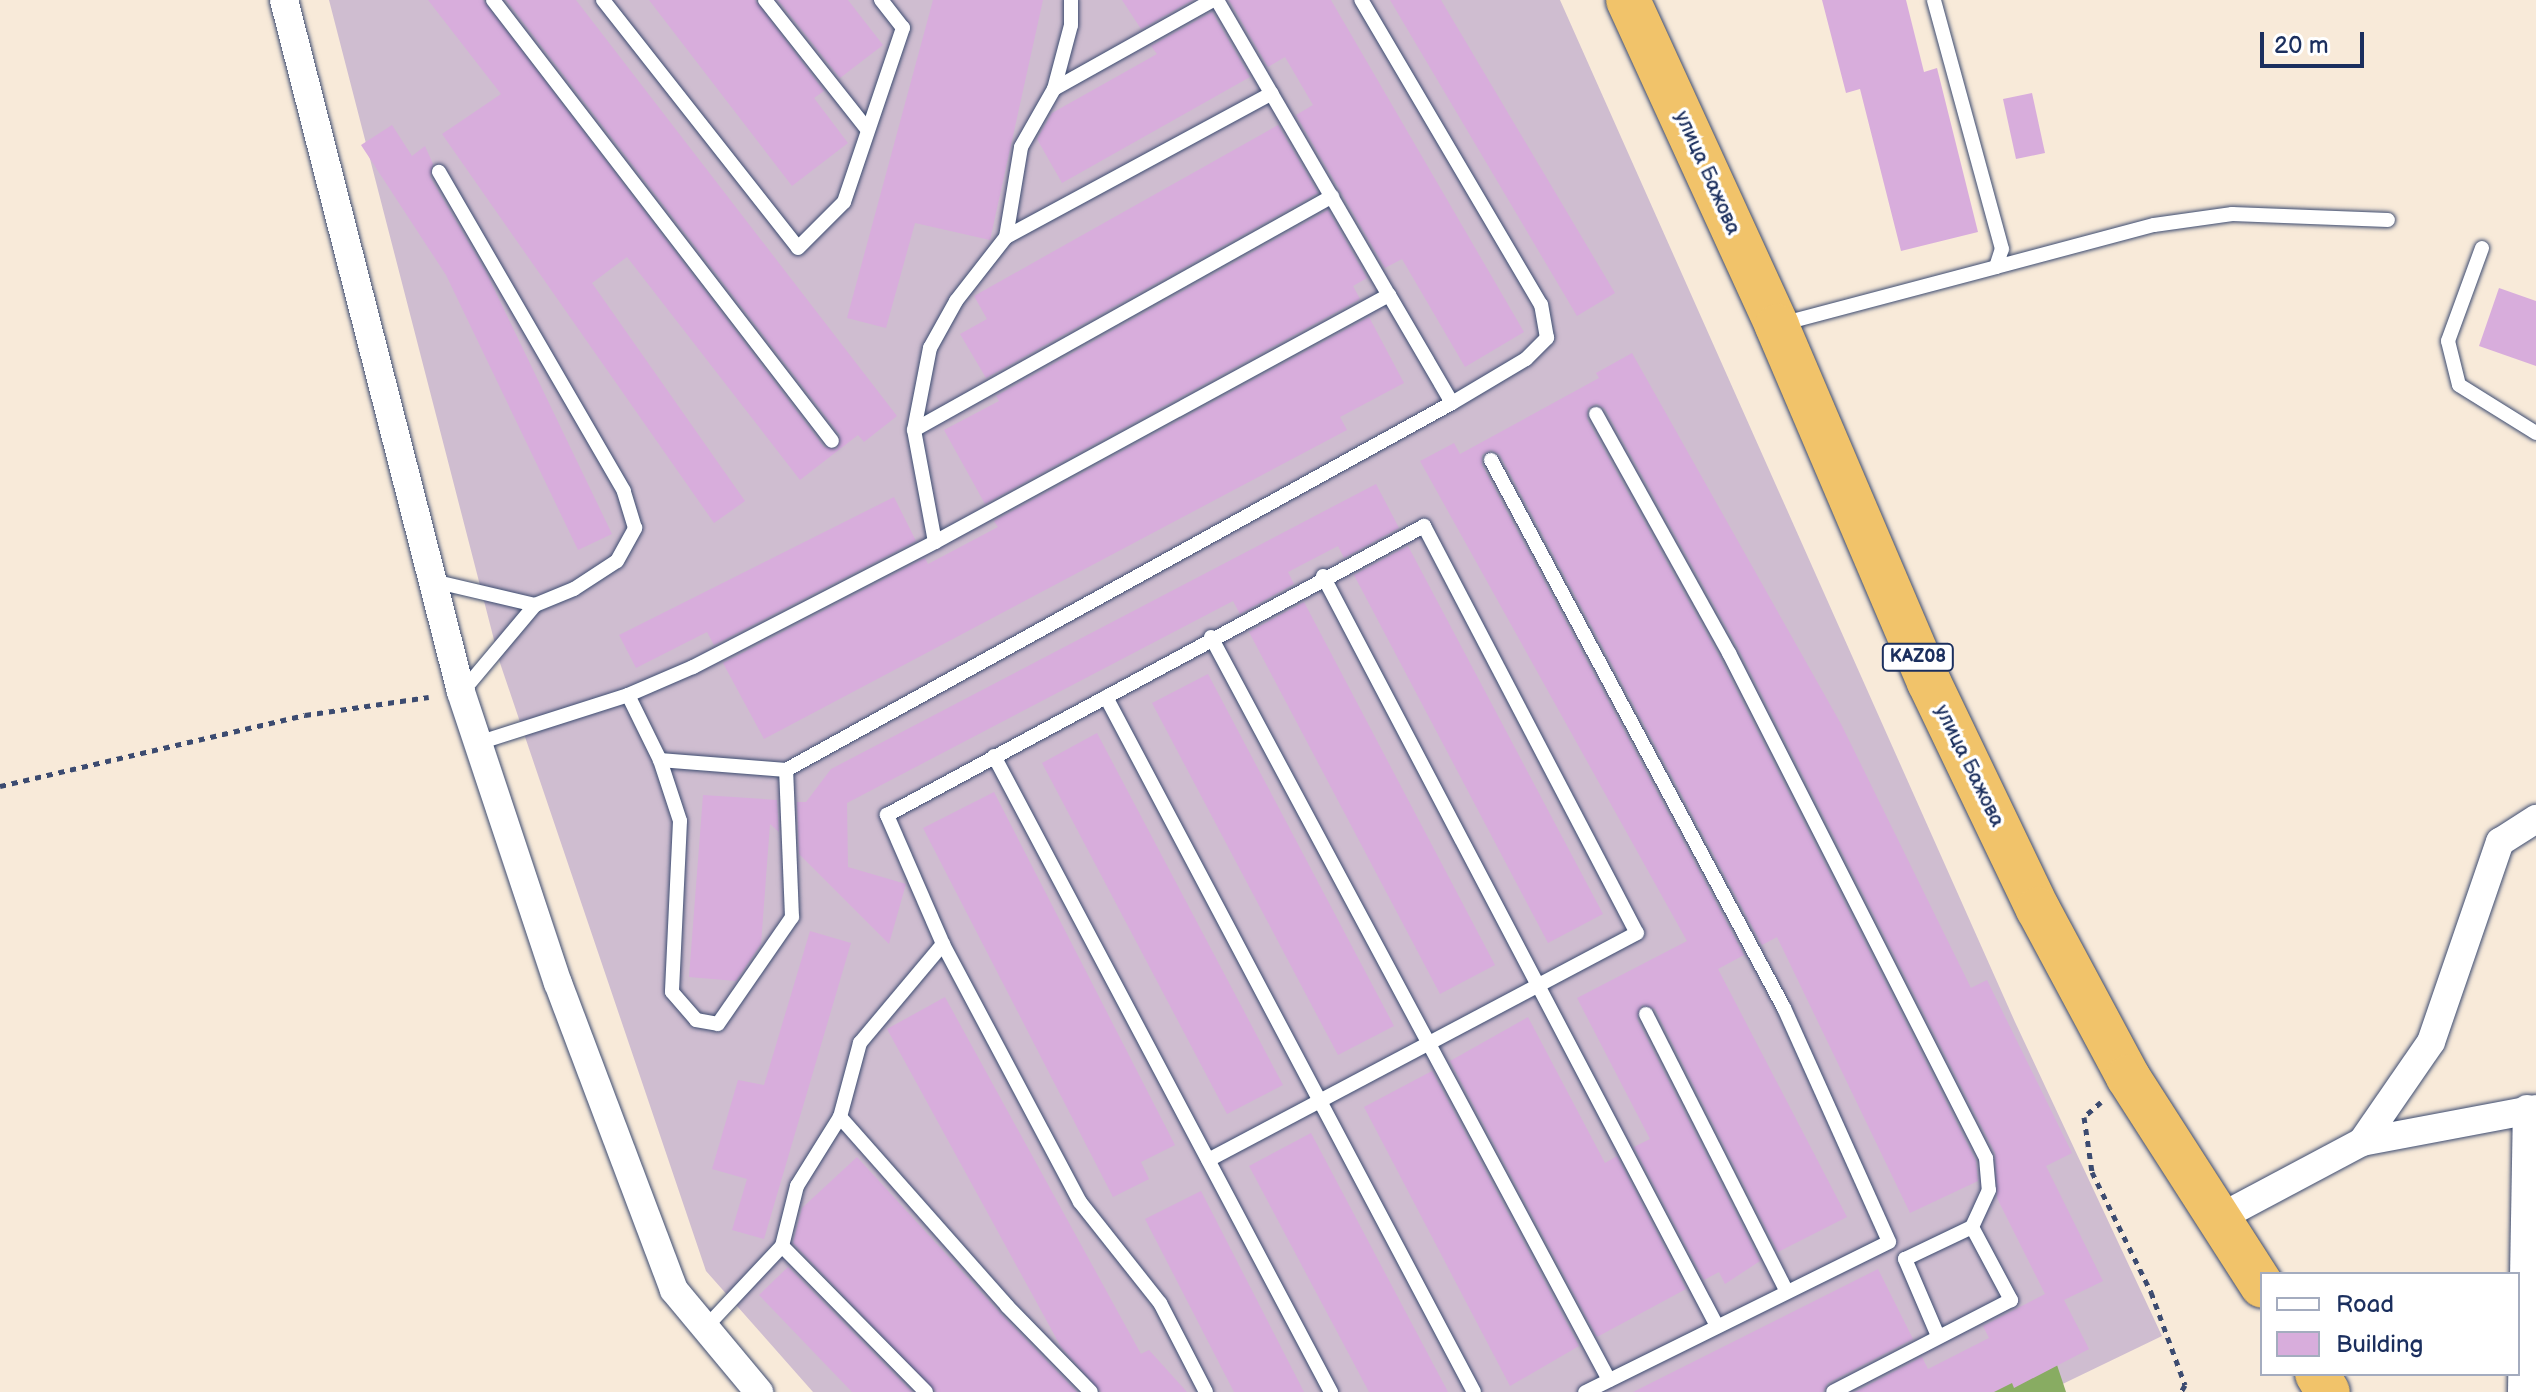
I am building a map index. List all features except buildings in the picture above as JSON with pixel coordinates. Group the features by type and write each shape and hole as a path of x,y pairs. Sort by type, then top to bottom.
{"highway":[{"name":"улица Бажова","path":"1628,0 1777,326 1929,682 2038,909 2128,1077 2260,1283"}],"street":[{"path":"284,0 461,692 558,983 674,1290 759,1392"},
{"path":"2362,1142 2431,1042 2500,842 2536,819"},
{"path":"2219,1218 2362,1142 2532,1109 2522,1392"}],"lane":[{"path":"493,0 832,441"},
{"path":"603,0 798,248 844,202 866,128 903,28 881,0"},
{"path":"765,0 866,128"},
{"path":"1006,237 1021,147 1054,89 1071,25 1071,0"},
{"path":"1054,89 1215,0 1452,403"},
{"path":"660,760 786,770 1452,403 1526,359 1547,338 1541,305 1361,0"},
{"path":"1934,0 2002,249 1996,267"},
{"path":"935,542 914,430 930,348 956,301 1006,237 1272,93"},
{"path":"439,172 624,491 635,528 617,561 574,589 535,605 461,692"},
{"path":"914,430 1332,196"},
{"path":"1777,326 2154,225 2232,214 2388,220"},
{"path":"2482,248 2448,341 2459,385 2536,433"},
{"path":"478,743 628,695 693,667 935,542 1389,295"},
{"path":"1596,414 1736,667 1986,1158 1989,1190 1972,1227 1905,1259"},
{"path":"1491,460 1784,1008 1889,1242 1905,1259 1938,1336"},
{"path":"1206,1392 1160,1303 1080,1202 943,944 887,815 1323,576 1424,526 1637,933 1208,1160"},
{"path":"1323,576 1717,1326"},
{"path":"433,581 535,605"},
{"path":"1211,637 1609,1380"},
{"path":"628,695 660,760 680,821 672,992 696,1020 718,1024 792,917 786,770"},
{"path":"1106,697 1474,1392"},
{"path":"994,756 1331,1392"},
{"path":"705,1328 782,1246 797,1186 840,1117 860,1043 943,944"},
{"path":"1646,1014 1786,1290"},
{"path":"840,1117 1007,1306 1091,1392"},
{"path":"1833,1392 2011,1300 1972,1227"},
{"path":"1585,1392 1786,1290 1889,1242"},
{"path":"782,1246 926,1392"}],"path":[{"path":"0,786 305,715 461,692"},
{"path":"2128,1077 2084,1117 2092,1172 2151,1292 2185,1385 2181,1392"}],"shaded area":[{"path":"329,0 1560,0 2015,1022 2162,1336 2046,1392 813,1392 706,1271 500,663"}],"green space":[{"path":"2056,1362 2066,1392 1982,1392"}]}
